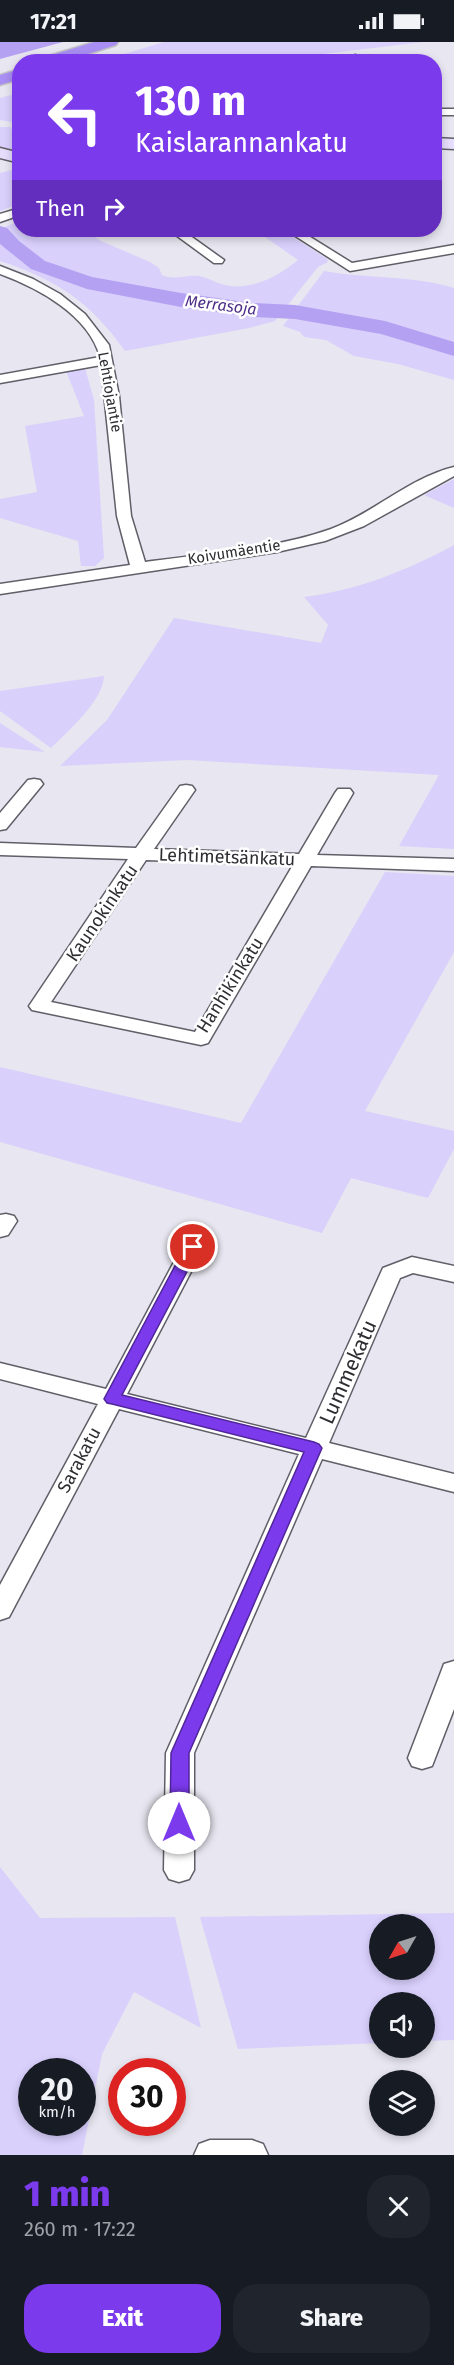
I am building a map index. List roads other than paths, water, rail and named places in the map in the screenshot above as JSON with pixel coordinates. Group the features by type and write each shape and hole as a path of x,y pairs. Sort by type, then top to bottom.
{"highway":[{"path":"71,54 110,42"},
{"path":"86,54 123,42"}],"street":[{"path":"185,237 218,260"},
{"path":"303,237 350,267 454,249"},
{"name":"Lehtiojantie","path":"0,270 20,277 54,296 81,318 100,342 107,360 116,413 123,511 138,566"},
{"path":"0,379 107,360"},
{"name":"Koivumäentie","path":"0,589 138,566 277,547 343,530 439,476 454,471"},
{"path":"0,825 34,784"},
{"name":"Kaunokinkatu","path":"39,1006 186,790"},
{"name":"Hanhikinkatu","path":"39,1006 201,1039 344,793"},
{"name":"Lehtimetsänkatu","path":"0,849 454,865"},
{"name":"Sarakatu","path":"0,1610 193,1247"},
{"name":"Lummekatu","path":"179,1870 180,1753 392,1273 412,1265 454,1274"},
{"path":"0,1371 454,1483"},
{"path":"422,1758 454,1672"},
{"path":"210,2155 252,2155"}],"waterway":[{"name":"Merrasoja","path":"0,232 12,245 38,265 87,283 181,300 252,310 295,312 385,328 454,349"}]}
